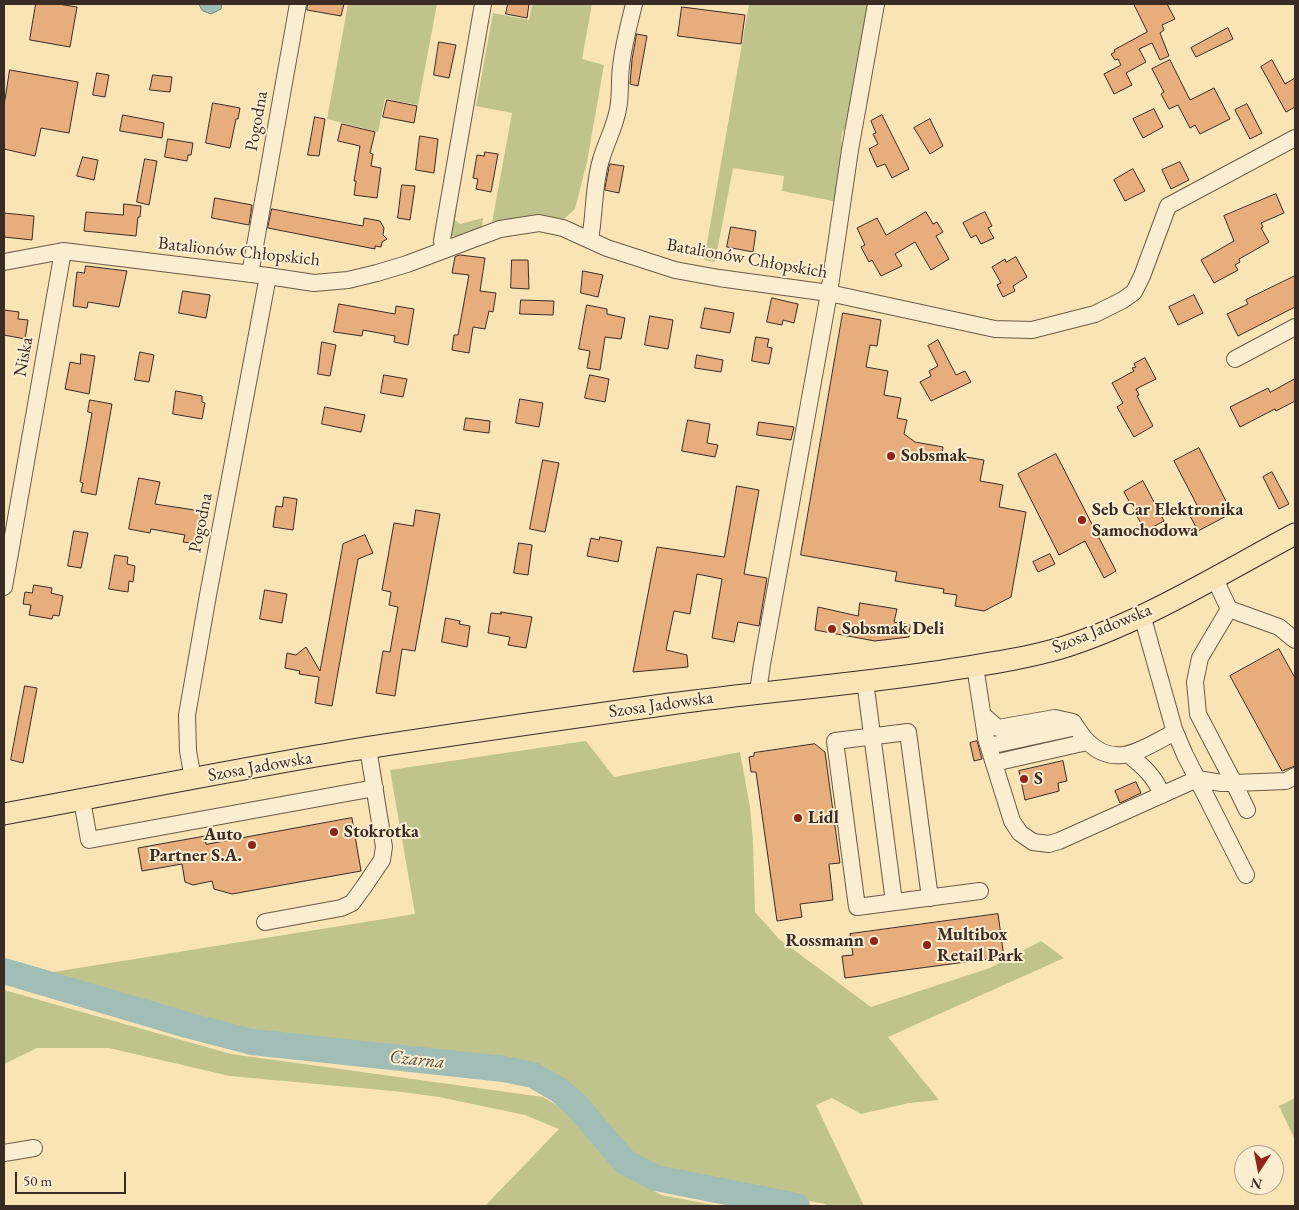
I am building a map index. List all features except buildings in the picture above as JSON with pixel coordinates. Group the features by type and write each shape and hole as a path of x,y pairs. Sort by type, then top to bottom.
{"main road":[{"name":"Szosa Jadowska","path":"4,814 368,748 536,722 758,692 814,688 975,666 1057,649 1142,615 1295,534"}],"street":[{"name":"Pogodna","path":"250,274 298,4"},
{"path":"443,250 442,240 484,4"},
{"path":"590,239 596,183 601,160 614,128 618,108 621,68 634,4"},
{"path":"758,692 829,293 850,150 876,4"},
{"name":"Batalionów Chłopskich","path":"4,262 63,252 314,283 348,280 408,264 500,229 528,224 558,226 607,248 675,270 829,293 995,329 1032,330 1095,314 1123,300 1134,292 1142,276 1168,206 1295,138"},
{"name":"Niska","path":"4,587 63,252"},
{"name":"Pogodna","path":"193,779 188,751 187,715 268,276"},
{"path":"1235,359 1295,327"},
{"path":"1214,577 1229,609 1279,627 1295,640"},
{"path":"1229,609 1200,658 1195,682 1198,714 1247,810"},
{"path":"1142,615 1163,696 1175,732 1246,875"},
{"path":"975,666 989,746 1015,827 1026,838 1041,844 1059,841 1197,779 1222,784 1234,784 1286,781 1295,776"},
{"path":"865,681 894,902"},
{"path":"984,716 998,728 1056,718 1073,722 1087,742 1107,755 1129,755 1175,732"},
{"path":"989,746 1076,727"},
{"path":"930,898 908,732 835,741 857,907 930,898 980,891"},
{"path":"994,764 1087,742"},
{"path":"265,922 341,908 352,903 382,860 384,847 368,748"},
{"path":"1129,755 1143,766 1157,782 1162,795"},
{"path":"82,800 89,840 375,788"},
{"path":"4,1153 34,1148"}],"green space":[{"path":"348,4 437,4 418,105 385,99 378,132 327,119"},
{"path":"532,4 592,4 582,59 604,65 587,162 575,209 564,219 542,215 492,223 512,113 476,106 493,13 529,20"},
{"path":"749,4 871,4 847,126 842,134 843,150 838,202 782,191 784,176 733,168 715,262 704,260"},
{"path":"453,209 457,209 455,220 460,224 483,218 482,227 462,236 453,236 451,234"},
{"path":"586,741 614,777 740,752 750,807 755,912 779,939 871,1007 990,968 1041,941 1064,958 888,1037 939,1100 909,1103 861,1114 832,1098 816,1105 864,1206 829,1206 658,1170 635,1157 589,1103 565,1084 538,1069 506,1061 253,1035 35,975 415,914 390,770"},
{"path":"4,990 231,1054 543,1097 574,1116 632,1178 661,1195 719,1206 485,1206 559,1129 525,1115 439,1097 230,1076 109,1048 37,1048 4,1064"},
{"path":"1295,1098 1295,1137 1294,1138 1279,1106"}],"water":[{"path":"199,4 222,4 221,9 211,14 203,11"}],"waterway":[{"name":"Czarna","path":"4,971 187,1025 252,1042 504,1069 533,1075 559,1090 576,1105 625,1162 656,1178 797,1206"}],"place":[{"name":"Sobsmak","path":"891,456"},
{"name":"Seb Car Elektronika Samochodowa","path":"1082,520"},
{"name":"Sobsmak Deli","path":"832,629"},
{"name":"S","path":"1024,779"},
{"name":"Lidl","path":"798,818"},
{"name":"Stokrotka","path":"334,832"},
{"name":"Auto Partner S.A.","path":"252,845"},
{"name":"Rossmann","path":"874,941"},
{"name":"Multibox Retail Park","path":"927,945"}]}
